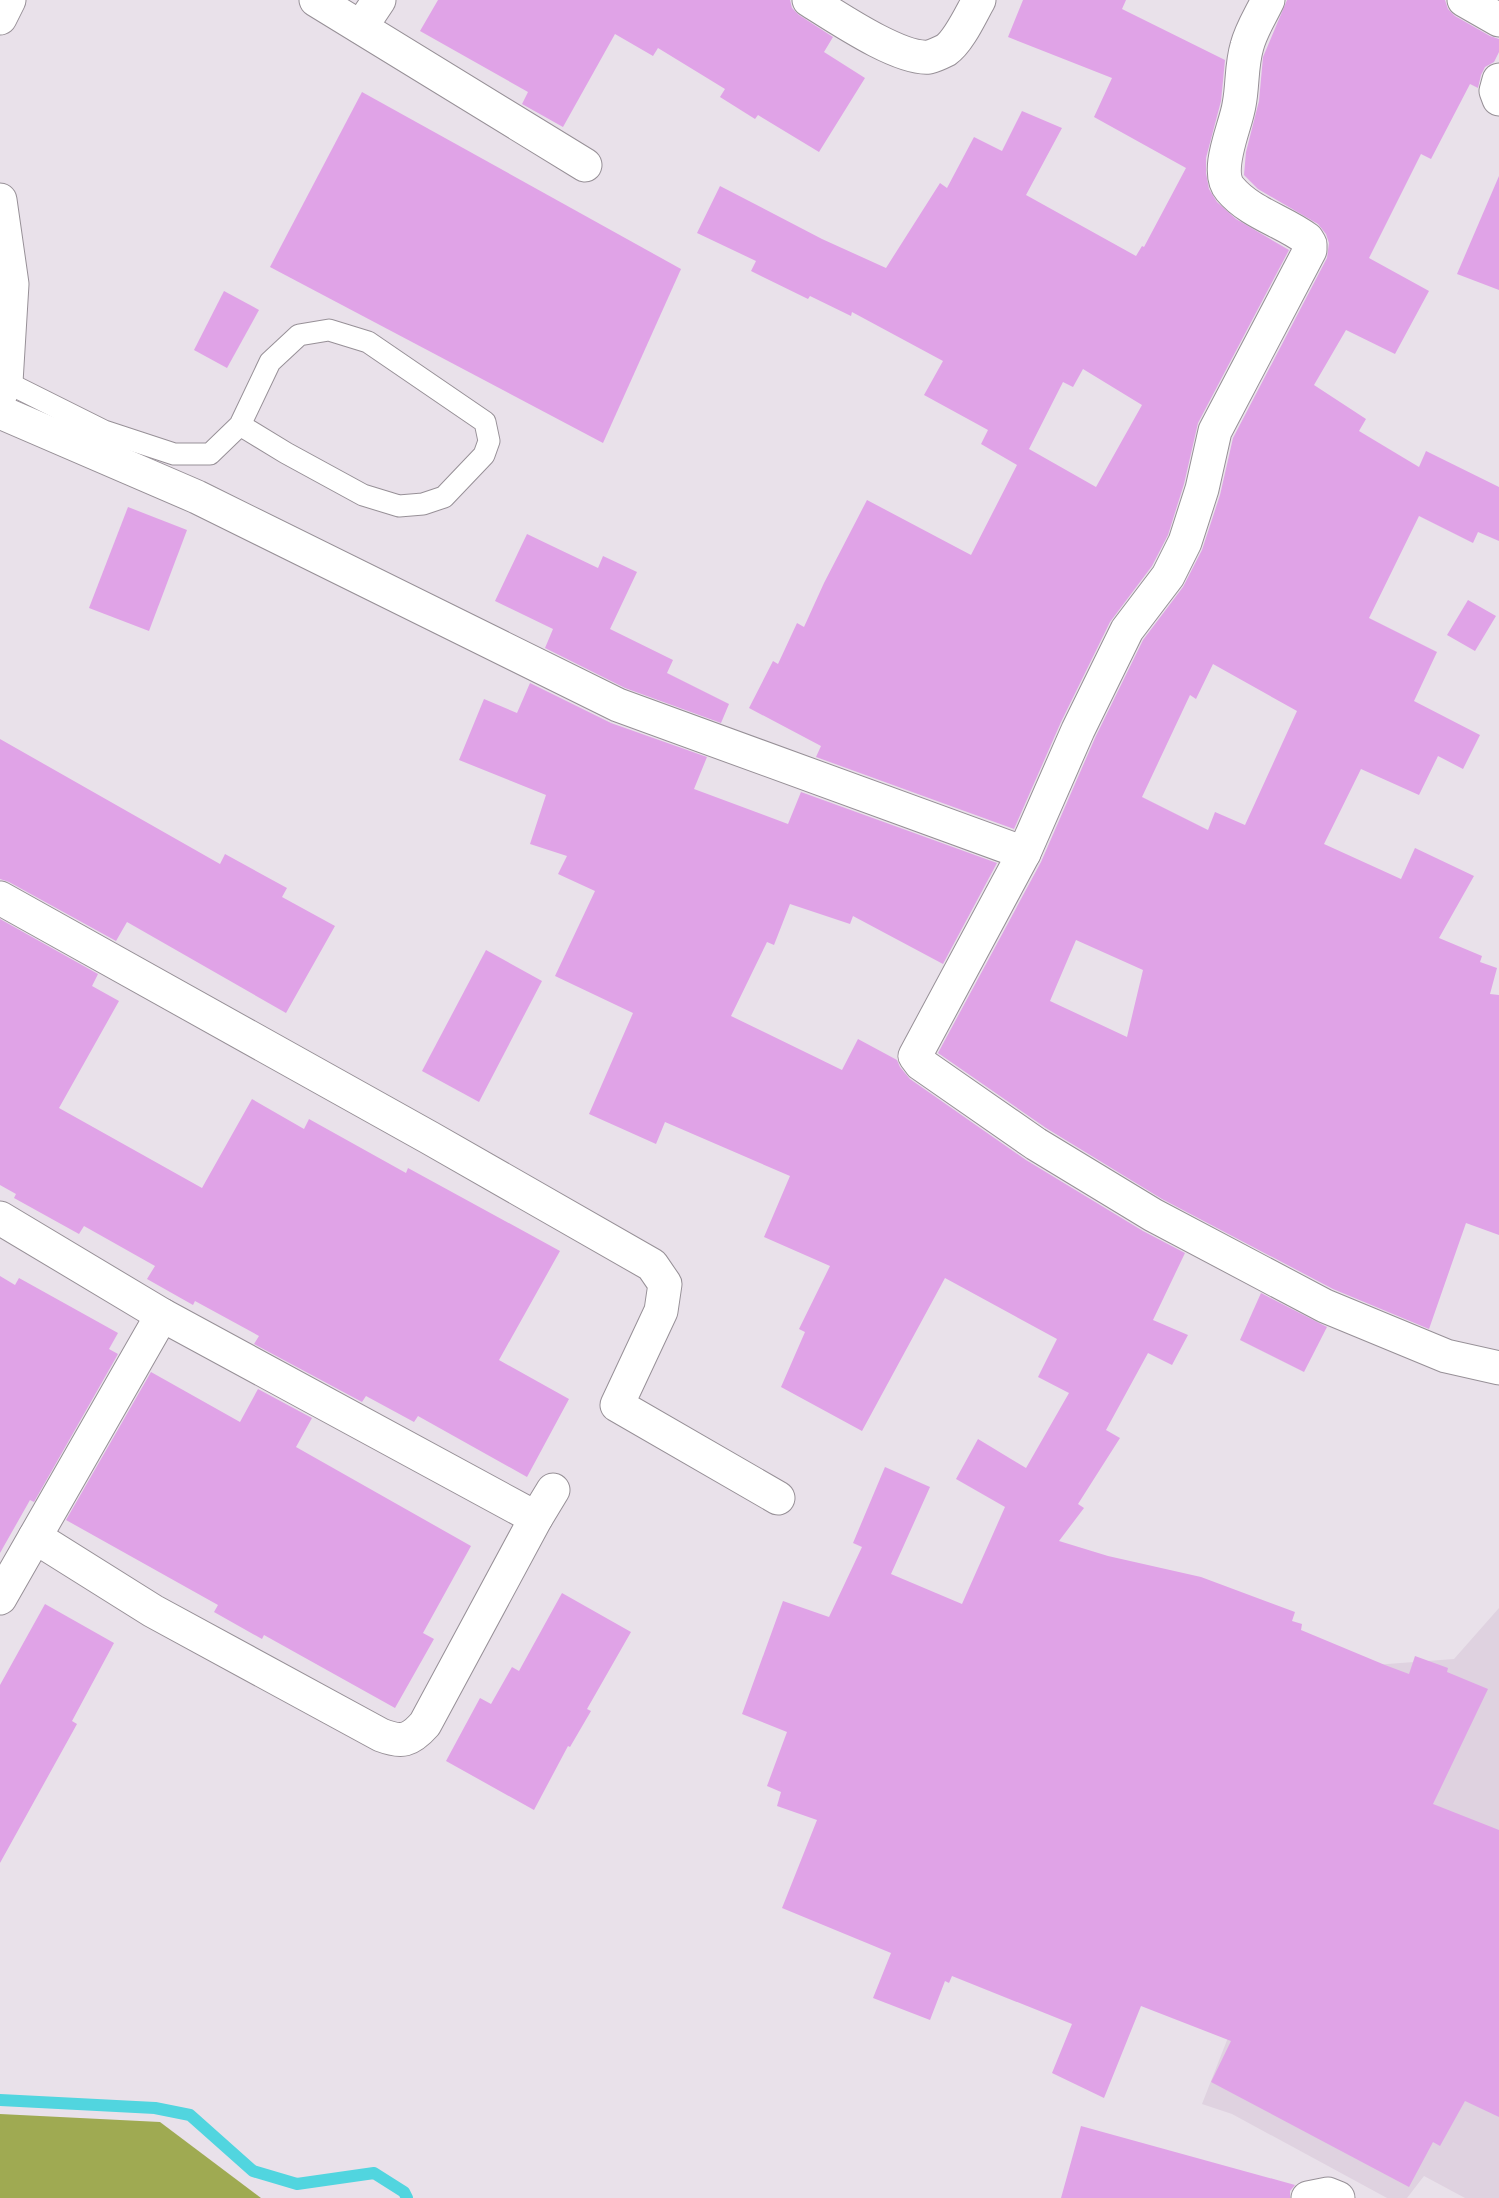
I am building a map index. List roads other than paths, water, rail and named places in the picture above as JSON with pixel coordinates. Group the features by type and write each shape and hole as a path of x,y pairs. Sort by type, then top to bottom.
{"street":[{"path":"0,18 9,0"},
{"path":"316,0 585,165"},
{"path":"361,27 379,0"},
{"path":"809,0 882,43 908,53 929,57 947,49 962,30 979,0"},
{"path":"1268,0 1247,44 1241,70 1239,105 1226,152 1226,171 1229,188 1250,207 1307,239 1310,250 1215,431 1202,489 1185,542 1168,576 1127,630 1078,730 1024,853 916,1052 917,1059 1036,1144 1153,1215 1325,1306 1446,1356 1499,1368"},
{"path":"1464,0 1499,20"},
{"path":"1499,80 1496,91 1499,99"},
{"path":"0,200 12,284 2,396 197,498 618,705 1024,853"},
{"path":"0,898 652,1265 665,1284 661,1311 617,1405 778,1498"},
{"path":"0,1218 162,1315 536,1518"},
{"path":"0,1599 162,1315"},
{"path":"35,1537 153,1611 381,1735 395,1740 409,1739 425,1724 553,1490"},
{"path":"1308,2198 1328,2194 1338,2198"}],"lane":[{"path":"2,396 174,454 210,454 240,425 270,362 299,335 329,330 368,342 484,422 489,441 484,455 444,496 423,504 399,506 363,495 285,453 240,425"}],"waterway":[{"path":"0,2100 155,2108 190,2115 253,2171 297,2184 374,2173 404,2192 407,2198"}]}
